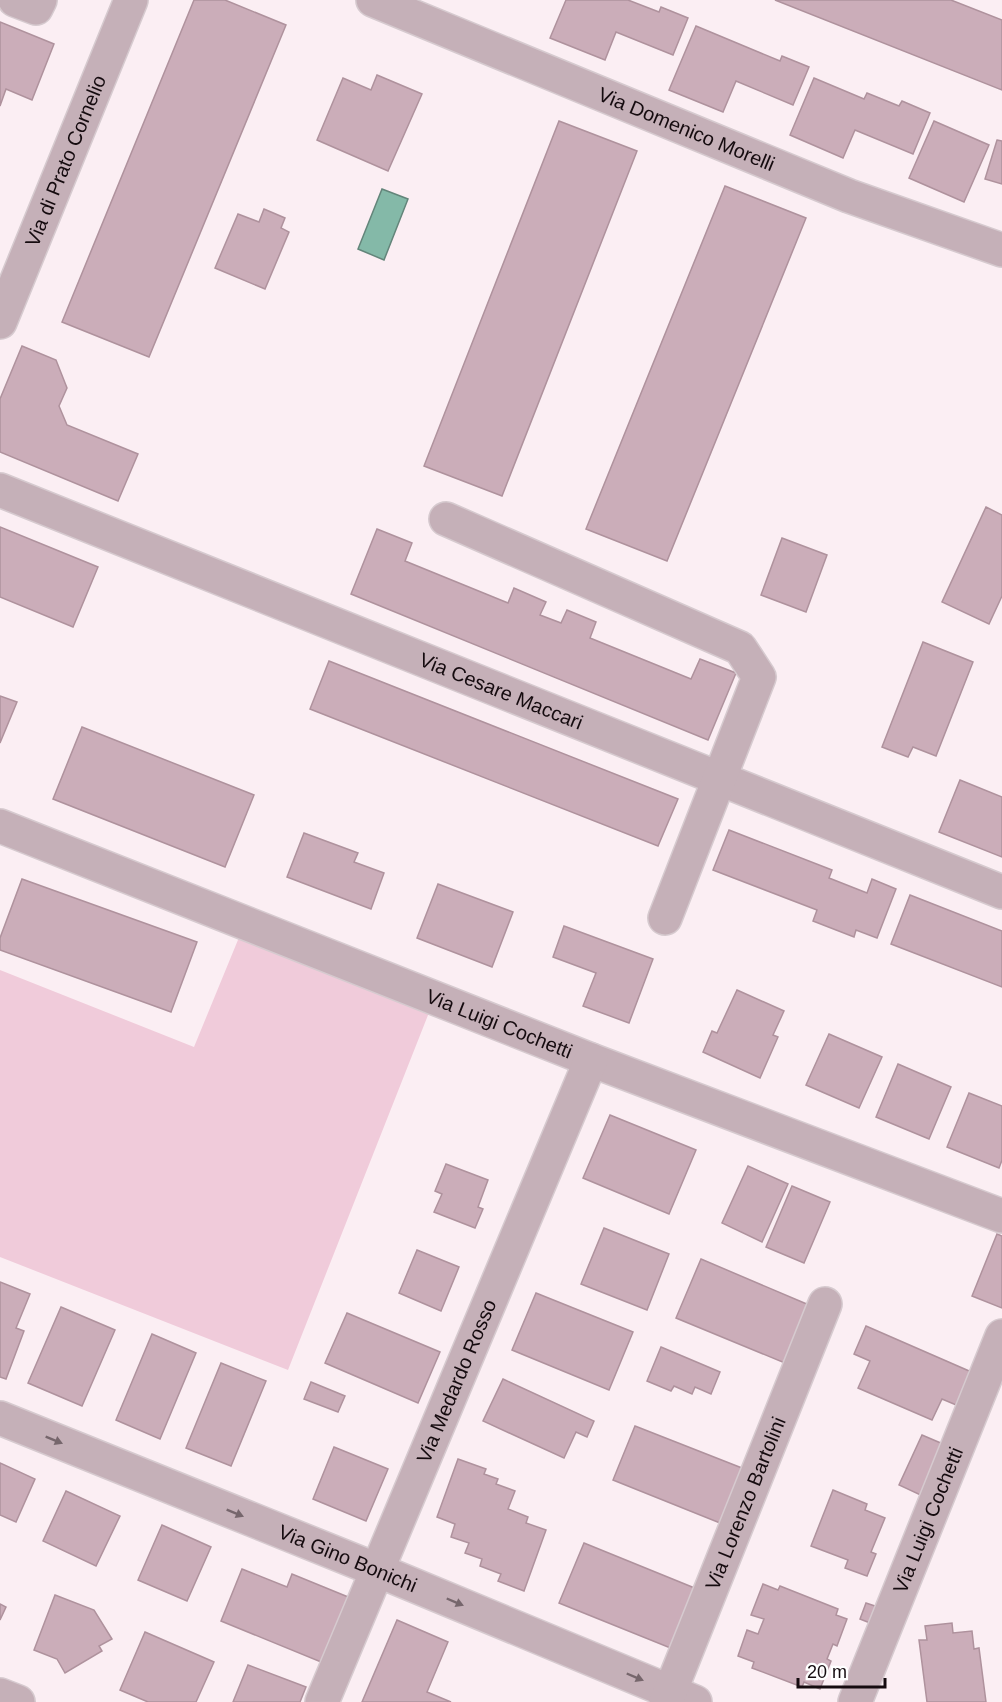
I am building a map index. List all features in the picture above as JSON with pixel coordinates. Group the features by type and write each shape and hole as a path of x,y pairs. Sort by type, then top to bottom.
{"street":[{"path":"15,0 36,9 40,0"},
{"name":"Via di Prato Cornelio","path":"0,322 131,0"},
{"name":"Via Domenico Morelli","path":"373,0 849,195 1002,250"},
{"name":"Via Cesare Maccari","path":"0,490 1002,892"},
{"path":"446,519 740,648 759,677 665,918"},
{"name":"Via Luigi Cochetti","path":"0,826 591,1060 1002,1216"},
{"name":"Via Medardo Rosso","path":"322,1702 591,1060"},
{"name":"Via Lorenzo Bartolini","path":"677,1698 825,1304"},
{"name":"Via Luigi Cochetti","path":"855,1702 1002,1336"},
{"name":"Via Gino Bonichi","path":"0,1418 377,1570 677,1698"},
{"path":"0,1695 18,1702"}],"shaded area":[{"path":"382,189 408,199 384,260 358,249"},
{"path":"240,935 430,1010 288,1370 0,1257 0,970 194,1047"}],"building":[{"path":"194,0 225,0 286,25 149,357 62,322"},
{"path":"566,0 628,0 659,12 661,7 688,18 673,55 616,32 605,60 550,38"},
{"path":"775,0 951,0 1002,20 1002,90"},
{"path":"0,22 54,44 32,100 6,89 0,106"},
{"path":"696,26 780,61 782,56 809,67 793,105 736,81 723,112 669,90"},
{"path":"377,75 422,94 388,171 317,140 343,78 371,90"},
{"path":"814,78 864,99 867,93 899,106 902,101 930,113 913,154 855,130 843,158 790,135"},
{"path":"559,121 637,151 502,496 424,466"},
{"path":"934,121 989,145 964,202 909,178"},
{"path":"997,140 1002,141 1002,184 985,179"},
{"path":"725,186 806,218 667,561 586,529"},
{"path":"264,209 285,218 281,228 289,232 265,289 215,268 238,214 259,222"},
{"path":"22,346 56,360 67,388 59,406 67,425 138,454 118,501 0,452 0,399"},
{"path":"986,507 1002,515 1002,596 989,624 942,602"},
{"path":"0,527 98,567 73,627 0,597"},
{"path":"377,529 412,543 405,561 508,603 514,588 546,602 540,615 561,623 567,610 596,622 590,638 691,679 700,659 736,673 708,740 351,594"},
{"path":"782,538 827,555 806,612 761,595"},
{"path":"923,642 973,662 936,756 913,747 908,757 882,747"},
{"path":"329,661 678,799 658,846 310,709"},
{"path":"0,696 17,702 0,743"},
{"path":"82,727 254,795 225,867 53,799"},
{"path":"960,780 1002,797 1002,857 939,832"},
{"path":"729,830 832,870 829,878 867,893 872,879 896,889 877,938 856,930 854,937 813,921 817,910 713,870"},
{"path":"304,833 358,853 354,862 384,873 371,909 287,877"},
{"path":"22,879 197,942 171,1012 0,950 0,938"},
{"path":"438,884 513,912 492,967 417,938"},
{"path":"910,895 1002,931 1002,987 891,944"},
{"path":"564,926 653,959 629,1023 583,1006 596,973 553,957"},
{"path":"737,990 784,1011 773,1035 778,1037 760,1078 703,1052 712,1031 717,1033"},
{"path":"829,1034 882,1057 859,1108 806,1085"},
{"path":"898,1064 951,1087 929,1139 876,1117"},
{"path":"969,1093 1002,1106 1002,1160 999,1168 947,1147"},
{"path":"610,1115 696,1150 669,1214 583,1178"},
{"path":"446,1164 488,1180 478,1207 483,1209 475,1228 434,1212 442,1194 435,1191"},
{"path":"748,1166 788,1184 762,1242 722,1223"},
{"path":"792,1186 830,1202 804,1263 766,1247"},
{"path":"604,1228 669,1254 647,1310 581,1284"},
{"path":"997,1234 1002,1236 1002,1308 972,1296"},
{"path":"417,1250 459,1267 441,1311 399,1293"},
{"path":"701,1259 809,1305 785,1363 676,1318"},
{"path":"0,1282 30,1294 16,1328 24,1331 6,1379 0,1377"},
{"path":"536,1293 633,1332 609,1390 512,1350"},
{"path":"61,1307 115,1330 82,1406 28,1383"},
{"path":"347,1313 440,1352 418,1403 325,1363"},
{"path":"866,1326 976,1374 961,1407 942,1399 932,1420 858,1388 870,1361 854,1354"},
{"path":"152,1334 196,1353 160,1439 116,1420"},
{"path":"661,1347 720,1372 711,1394 695,1387 692,1394 674,1386 671,1391 647,1381"},
{"path":"221,1363 266,1381 231,1466 186,1448"},
{"path":"503,1379 594,1421 587,1437 576,1432 564,1458 483,1421"},
{"path":"311,1382 345,1396 338,1412 304,1399"},
{"path":"635,1426 747,1470 725,1525 613,1480"},
{"path":"922,1435 950,1447 927,1498 899,1485"},
{"path":"334,1447 388,1469 366,1521 313,1499"},
{"path":"458,1459 486,1469 484,1474 498,1479 496,1484 515,1491 508,1509 528,1517 526,1523 546,1530 524,1591 498,1581 501,1574 480,1566 482,1559 465,1553 469,1543 451,1537 455,1524 437,1517"},
{"path":"0,1463 35,1479 16,1522 0,1515"},
{"path":"833,1490 867,1504 865,1510 885,1518 871,1552 876,1554 867,1576 845,1568 848,1560 811,1546"},
{"path":"66,1491 120,1516 96,1566 43,1541"},
{"path":"162,1525 211,1547 187,1601 138,1580"},
{"path":"584,1543 697,1589 673,1649 559,1603"},
{"path":"242,1569 287,1587 292,1574 353,1599 326,1664 221,1621"},
{"path":"763,1584 778,1590 780,1586 838,1609 836,1615 847,1619 837,1646 833,1644 827,1659 831,1661 820,1689 804,1682 802,1687 752,1668 754,1662 738,1656 747,1630 758,1634 764,1619 751,1615"},
{"path":"55,1595 94,1610 112,1639 99,1646 102,1651 65,1673 57,1659 34,1650"},
{"path":"866,1603 881,1608 875,1625 860,1619"},
{"path":"0,1604 6,1607 0,1620"},
{"path":"397,1620 448,1642 427,1692 451,1702 362,1702"},
{"path":"952,1623 953,1633 972,1631 974,1649 979,1648 986,1702 927,1702 919,1640 927,1640 925,1626"},
{"path":"145,1632 214,1662 196,1702 148,1702 120,1690"},
{"path":"248,1665 306,1687 300,1702 233,1702"}]}
